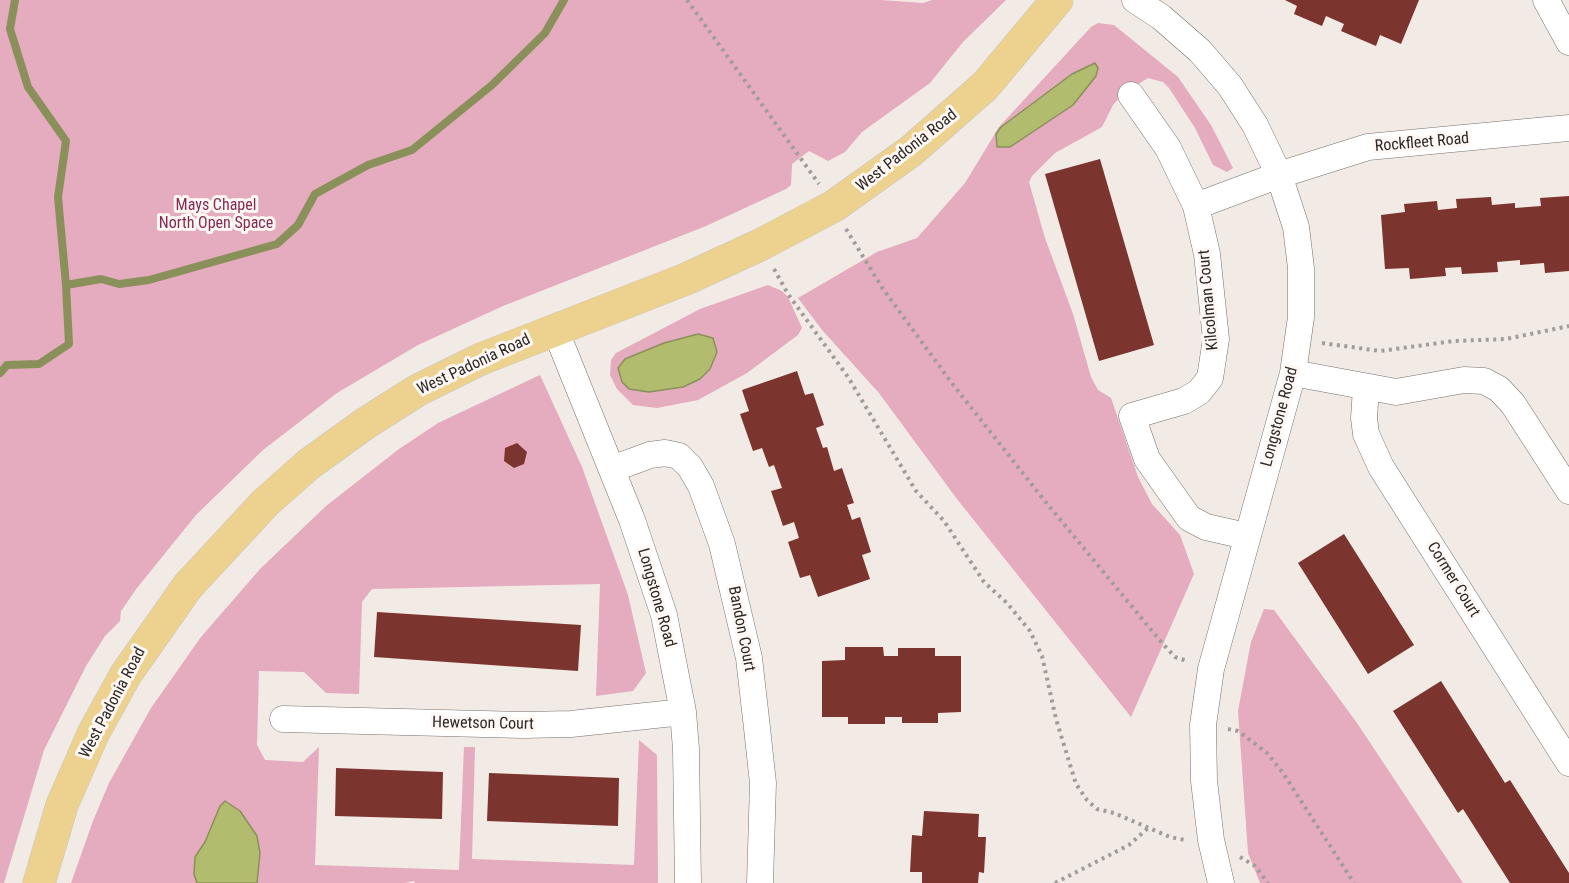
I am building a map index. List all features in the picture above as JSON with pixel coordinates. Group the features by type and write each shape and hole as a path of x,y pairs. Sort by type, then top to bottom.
{"main road":[{"name":"West Padonia Road","path":"39,883 62,805 93,734 126,674 181,594 224,544 309,464 366,423 418,390 481,359 686,279 760,245 834,206 911,151 985,86 1057,0"}],"street":[{"name":"Longstone Road","path":"1135,0 1161,17 1200,51 1230,86 1255,125 1279,175 1296,226 1301,268 1301,317 1293,373 1211,669 1203,725 1204,781 1211,840 1221,883"},
{"path":"1546,0 1569,42"},
{"name":"Kilcolman Court","path":"1131,95 1168,148 1196,206 1207,254 1216,339 1209,378 1199,392 1184,401 1132,416 1147,459 1189,518 1206,527 1246,536"},
{"name":"Rockfleet Road","path":"1279,175 1368,147 1569,128"},
{"path":"1196,206 1279,175"},
{"name":"Longstone Road","path":"555,329 612,469 664,615 683,712 688,790 688,883"},
{"path":"1293,373 1396,392 1464,380 1484,381 1499,389 1513,404 1569,491"},
{"name":"Cormer Court","path":"1366,388 1364,418 1366,434 1382,467 1569,763"},
{"name":"Bandon Court","path":"612,469 650,455 665,453 679,456 690,467 701,486 722,544 749,657 763,783 760,883"},
{"name":"Hewetson Court","path":"283,719 535,725 571,724 683,712"}],"path":[{"path":"687,0 779,126 834,206 859,254 951,382 1162,643 1176,657 1188,662"},
{"path":"760,245 788,294 848,377 916,491 944,520 984,582 1007,603 1030,631 1042,656 1056,719 1076,784 1098,809 1170,837 1185,840"},
{"path":"1322,343 1380,351 1454,341 1506,339 1569,326"},
{"path":"1228,729 1238,731 1252,740 1272,760 1353,883"},
{"path":"1055,883 1129,845 1148,828"}],"green space":[{"name":"Mays Chapel North Open Space","path":"0,0 881,0 923,3 932,0 1006,0 963,42 930,83 862,132 845,152 828,161 809,151 792,164 791,185 786,189 706,226 503,306 418,345 337,393 263,450 196,515 137,588 121,611 120,621 105,636 86,666 44,750 4,883 0,883"},
{"path":"1098,23 1114,25 1178,77 1211,125 1233,168 1227,172 1213,165 1195,128 1169,88 1163,82 1148,78 1123,94 1113,105 1102,127 1055,153 1029,182 1045,238 1073,314 1091,377 1098,390 1111,398 1138,477 1152,504 1180,535 1194,574 1131,717 957,499 879,393 822,330 798,298 877,252 917,238 965,183 999,127 1091,27"},
{"path":"768,285 782,291 788,297 802,328 798,335 747,373 698,400 657,408 633,405 617,389 610,375 611,360 616,353 700,309"},
{"path":"540,375 582,467 628,595 646,673 633,691 596,696 600,584 372,589 362,602 359,694 326,693 304,672 259,671 257,745 265,760 303,762 319,747 315,865 459,870 464,747 475,747 472,859 634,865 639,740 657,755 658,883 415,883 414,881 405,883 71,883 109,783 151,708 201,637 260,569 326,506 399,449 438,423"},
{"path":"1264,609 1274,610 1357,723 1463,883 1260,883 1248,853 1238,711 1251,642"}],"shaded area":[{"path":"1095,63 1098,68 1096,76 1073,105 1010,147 997,147 996,134 1001,127 1072,74"},
{"path":"698,334 713,338 717,352 710,369 700,379 683,387 649,392 629,389 622,382 618,368 625,359 664,343"},
{"path":"225,801 240,811 257,836 260,853 257,883 197,883 194,874 195,857 205,842 220,806"}],"building":[{"path":"1285,0 1419,0 1401,44 1380,35 1376,46 1341,31 1344,24 1326,16 1322,26 1294,14 1297,6"},
{"path":"1100,159 1154,345 1099,361 1045,174"},
{"path":"1569,196 1569,271 1545,273 1544,263 1520,265 1520,260 1497,262 1498,272 1462,274 1461,267 1445,268 1446,276 1410,279 1409,268 1385,269 1381,215 1405,212 1404,204 1437,201 1438,210 1457,208 1456,199 1491,197 1492,205 1515,203 1515,208 1541,206 1540,198"},
{"path":"797,371 805,395 813,393 824,425 816,428 823,448 827,447 834,471 842,468 854,503 847,505 852,520 860,517 871,552 862,555 870,579 818,597 810,575 800,578 788,542 799,538 794,522 783,526 771,491 782,488 774,465 769,467 762,448 753,451 740,414 749,411 742,390"},
{"path":"517,443 527,452 524,464 514,468 504,461 505,448"},
{"path":"1344,534 1414,645 1368,674 1298,563"},
{"path":"377,612 581,625 578,671 374,657"},
{"path":"845,647 883,647 884,656 898,656 898,648 935,648 935,656 961,656 961,712 938,713 938,723 902,723 902,717 885,717 885,724 848,724 848,717 822,717 822,661 845,660"},
{"path":"1441,681 1505,783 1510,780 1569,873 1569,883 1510,883 1463,809 1458,813 1393,711"},
{"path":"336,768 443,772 442,819 335,816"},
{"path":"489,773 619,778 618,826 487,821"},
{"path":"924,811 979,814 978,837 986,837 984,873 979,872 978,883 922,883 922,872 910,872 912,835 922,836"}],"waterway":[{"path":"15,0 10,29 28,87 66,141 58,197 66,285"},
{"path":"0,373 7,365 39,364 69,344 66,285 101,279 119,284 149,280 277,244 298,225 315,194 368,165 412,150 492,85 545,33 564,0"}]}
